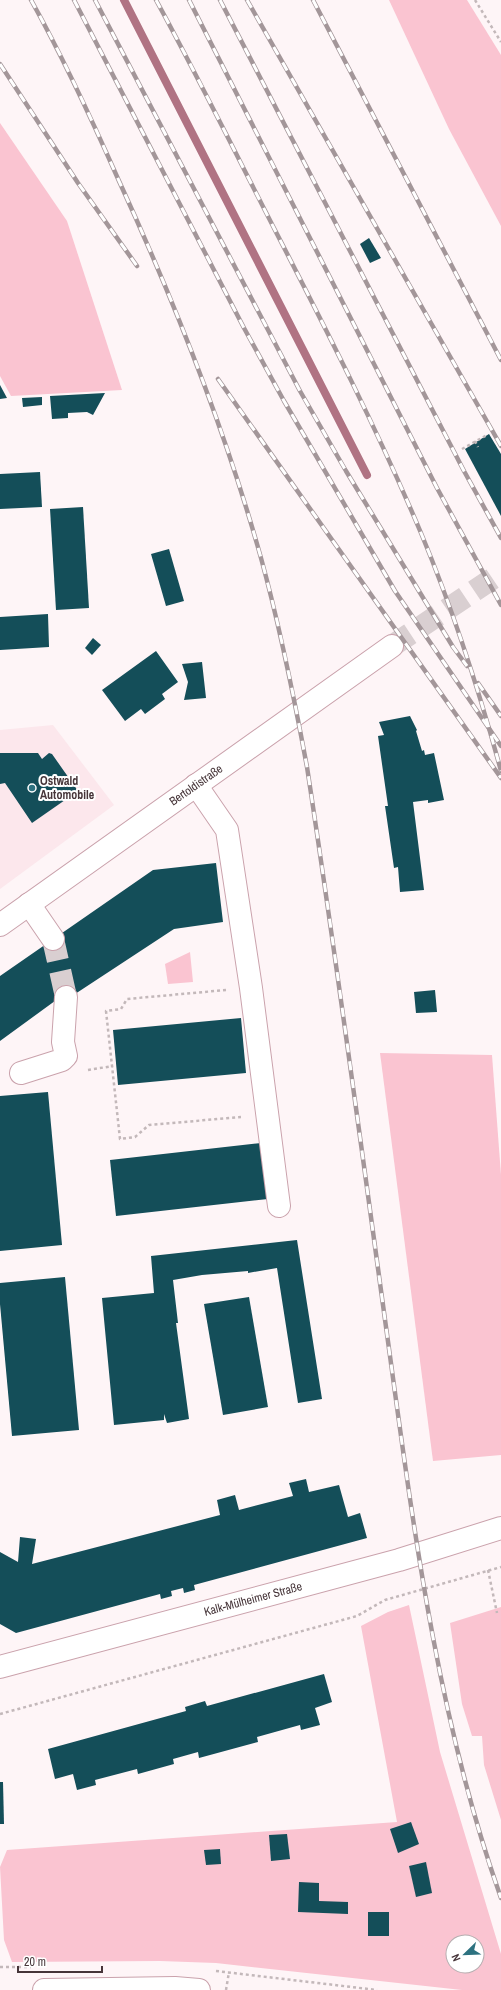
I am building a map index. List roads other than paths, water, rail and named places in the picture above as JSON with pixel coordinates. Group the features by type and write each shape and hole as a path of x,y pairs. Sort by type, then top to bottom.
{"street":[{"name":"Bertoldistraße","path":"0,925 392,646"},
{"path":"196,785 227,830 251,988 279,1206"},
{"path":"29,904 53,939"},
{"path":"21,1073 62,1060 66,1056 63,1042 66,997"},
{"name":"Kalk-Mülheimer Straße","path":"1,1665 398,1560 501,1528"},
{"path":"44,1990 175,1988 199,1990"}],"waterway":[{"path":"124,0 367,475"}],"tunnel":[{"path":"392,646 501,573"},
{"path":"53,939 66,997"}],"railway":[{"path":"31,0 88,112 160,273 198,367 232,462 261,558 274,610 292,688 307,767 420,1562 445,1698 461,1765 479,1832 501,1898"},
{"path":"74,0 244,328 284,401 395,591 501,746"},
{"path":"95,0 300,391 346,471 453,647 467,666"},
{"path":"156,0 334,345 405,495 433,562 455,621 484,710 501,771"},
{"path":"189,0 437,488 501,605"},
{"path":"220,0 464,471 501,538"},
{"path":"247,0 501,446"},
{"path":"313,0 501,360"},
{"path":"0,64 78,183 137,266"},
{"path":"218,379 501,778"},
{"path":"478,683 501,716"}],"place":[{"name":"Ostwald Automobile","path":"32,788"}]}
